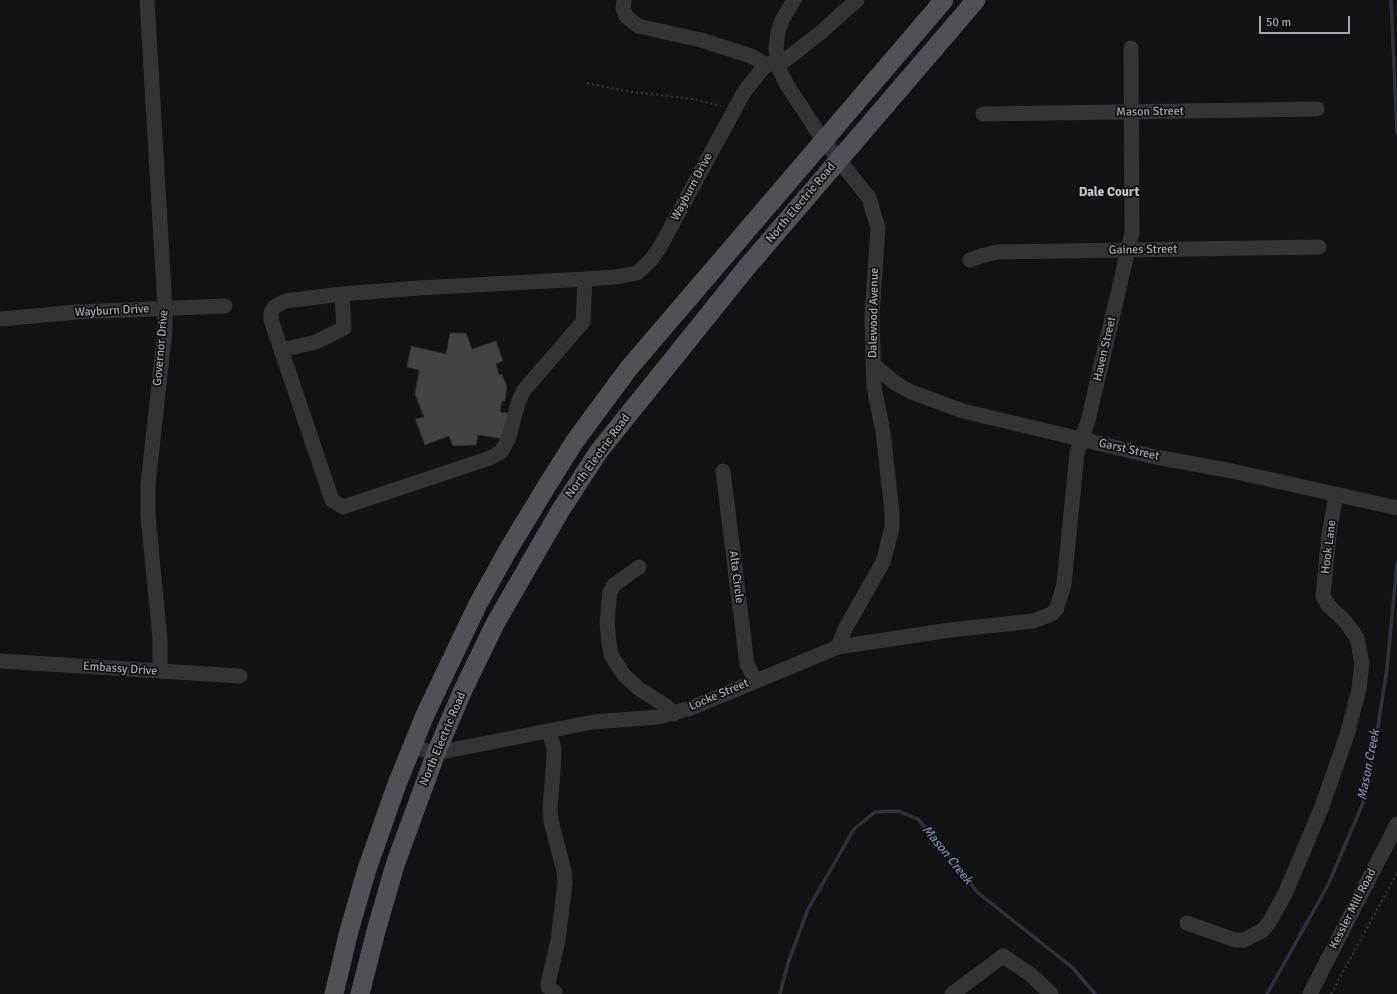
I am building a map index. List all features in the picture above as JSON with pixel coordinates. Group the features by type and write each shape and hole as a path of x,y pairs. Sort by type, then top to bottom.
{"main road":[{"name":"North Electric Road","path":"334,994 349,931 367,869 412,747 441,679 478,604 508,550 576,441 629,368 944,0"},
{"name":"North Electric Road","path":"360,994 395,865 436,753 463,690 495,624 560,511 599,451 747,267 976,0"}],"street":[{"name":"Governor Drive","path":"147,0 165,308 165,330 148,484 148,516 160,640 160,671"},
{"path":"624,0 623,8 626,16 638,26 701,40 774,63"},
{"name":"Dalewood Avenue","path":"794,0 782,20 778,32 774,63 786,85 823,140 870,198 878,228 872,316 874,387 883,432 892,505 892,528 883,562 845,630 838,648"},
{"name":"Wayburn Drive","path":"585,279 583,322 524,390 518,403 508,440 501,452 490,458 343,508 336,503 330,496 271,320 271,313 274,307 285,301 342,294 419,288 616,277 637,273 660,247 733,110 751,81 774,63 788,58 820,34 857,0"},
{"name":"Haven Street","path":"1023,622 1047,618 1058,608 1062,596 1077,453 1088,421 1132,233 1131,48"},
{"name":"Mason Street","path":"983,114 1317,109"},
{"name":"Gaines Street","path":"970,260 996,252 1319,246"},
{"path":"281,350 316,342 344,328 342,294"},
{"name":"Wayburn Drive","path":"0,319 165,308 224,306"},
{"name":"Garst Street","path":"873,364 895,383 911,392 930,401 963,411 1156,457 1232,471 1397,508"},
{"name":"Alta Circle","path":"723,472 747,664 755,680"},
{"name":"Hook Lane","path":"1187,922 1235,940 1244,940 1255,936 1270,921 1284,894 1321,809 1346,735 1361,677 1361,652 1357,638 1352,630 1325,599 1323,591 1329,534 1336,495"},
{"path":"639,567 614,585 610,592 606,622 608,643 611,655 624,675 638,688 666,706 674,714"},
{"name":"Locke Street","path":"412,747 436,753 593,722 658,717 674,714 755,680 838,648 919,635 1023,622"},
{"name":"Embassy Drive","path":"0,661 240,676"},
{"path":"549,731 554,748 550,820 564,871 565,883 558,940 548,983 548,987 554,992"},
{"name":"Kessler Mill Road","path":"1310,994 1397,824"},
{"path":"952,994 1003,956 1030,974 1051,994"}],"path":[{"path":"587,83 625,91 693,99 733,110"},
{"path":"1331,994 1397,873"}],"building":[{"path":"450,333 466,333 472,349 496,341 503,361 496,364 499,375 502,374 507,387 505,401 502,401 500,412 509,413 505,439 478,435 476,445 453,446 449,436 425,445 415,419 424,417 415,394 419,370 407,367 411,346 446,354"}],"waterway":[{"name":"Mason Creek","path":"1391,0 1397,133"},
{"name":"Mason Creek","path":"1267,994 1328,885 1363,803 1375,746 1387,668 1397,563"},
{"name":"Mason Creek","path":"780,994 788,963 808,909 854,829 875,812 898,811 918,819 948,854 977,892 1073,968 1095,994"}],"district":[{"name":"Dale Court","path":"1109,193"}]}
